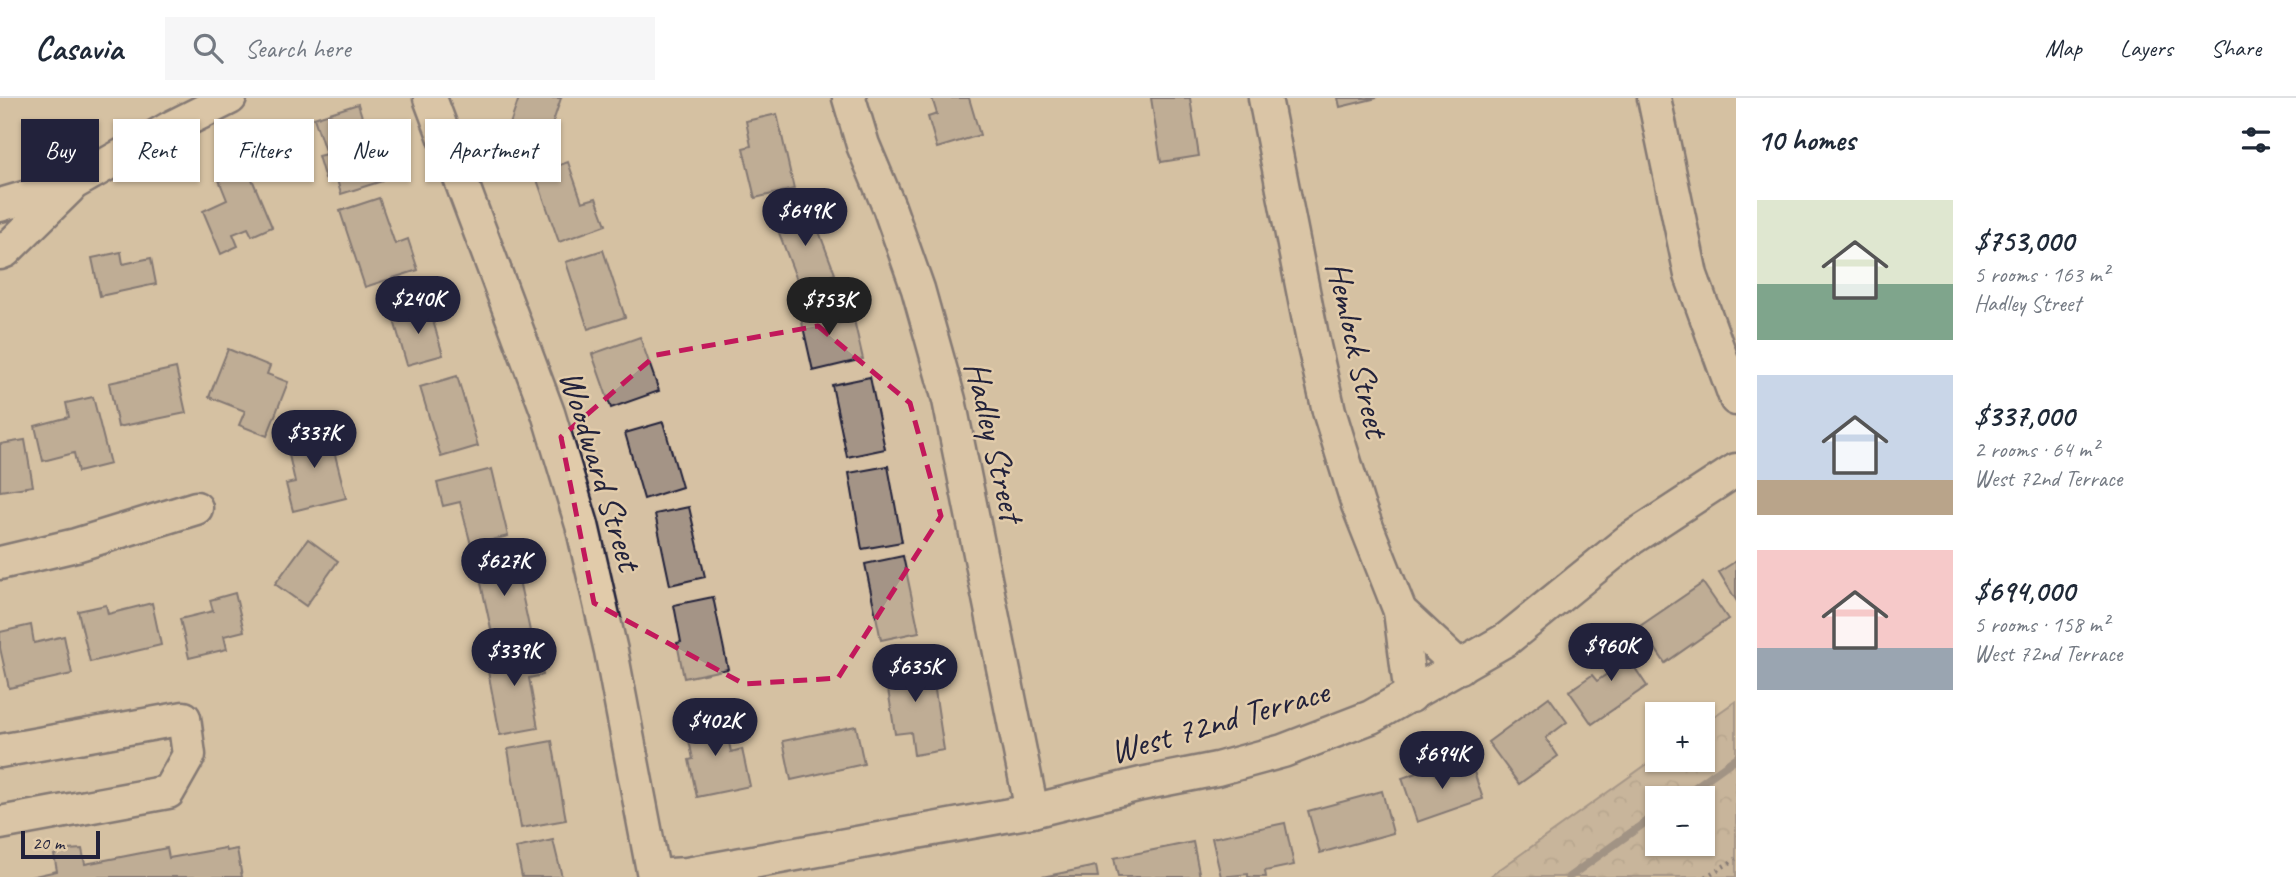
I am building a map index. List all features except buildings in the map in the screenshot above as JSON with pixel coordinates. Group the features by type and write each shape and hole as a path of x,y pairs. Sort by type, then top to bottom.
{"street":[{"path":"0,205 72,184 230,98"},
{"name":"Woodward Street","path":"430,98 548,413 582,525 611,651 654,876"},
{"name":"Hadley Street","path":"849,98 863,145 889,207 918,289 949,400 1032,811"},
{"name":"Hemlock Street","path":"1265,98 1329,411 1358,505 1400,611 1411,696"},
{"path":"1654,98 1691,275 1736,399"},
{"path":"0,253 72,184"},
{"name":"West 72nd Terrace","path":"654,876 687,874 1032,811 1217,769 1283,751 1371,717 1507,639 1629,540 1736,470"},
{"path":"0,563 76,545 196,508"},
{"name":"Hemlock Street","path":"1400,611 1460,667"},
{"path":"0,751 184,718 189,755 168,792 0,823"}],"path":[{"path":"1705,877 1717,874 1736,859"}],"highlighted area":[{"path":"818,326 910,403 941,516 838,678 744,684 594,603 561,437 656,355"}],"green space":[{"path":"1736,701 1736,877 1489,877 1645,766 1645,772 1715,772 1715,716"}],"waterway":[{"path":"1697,786 1736,758"},
{"path":"1569,877 1645,823"}]}
